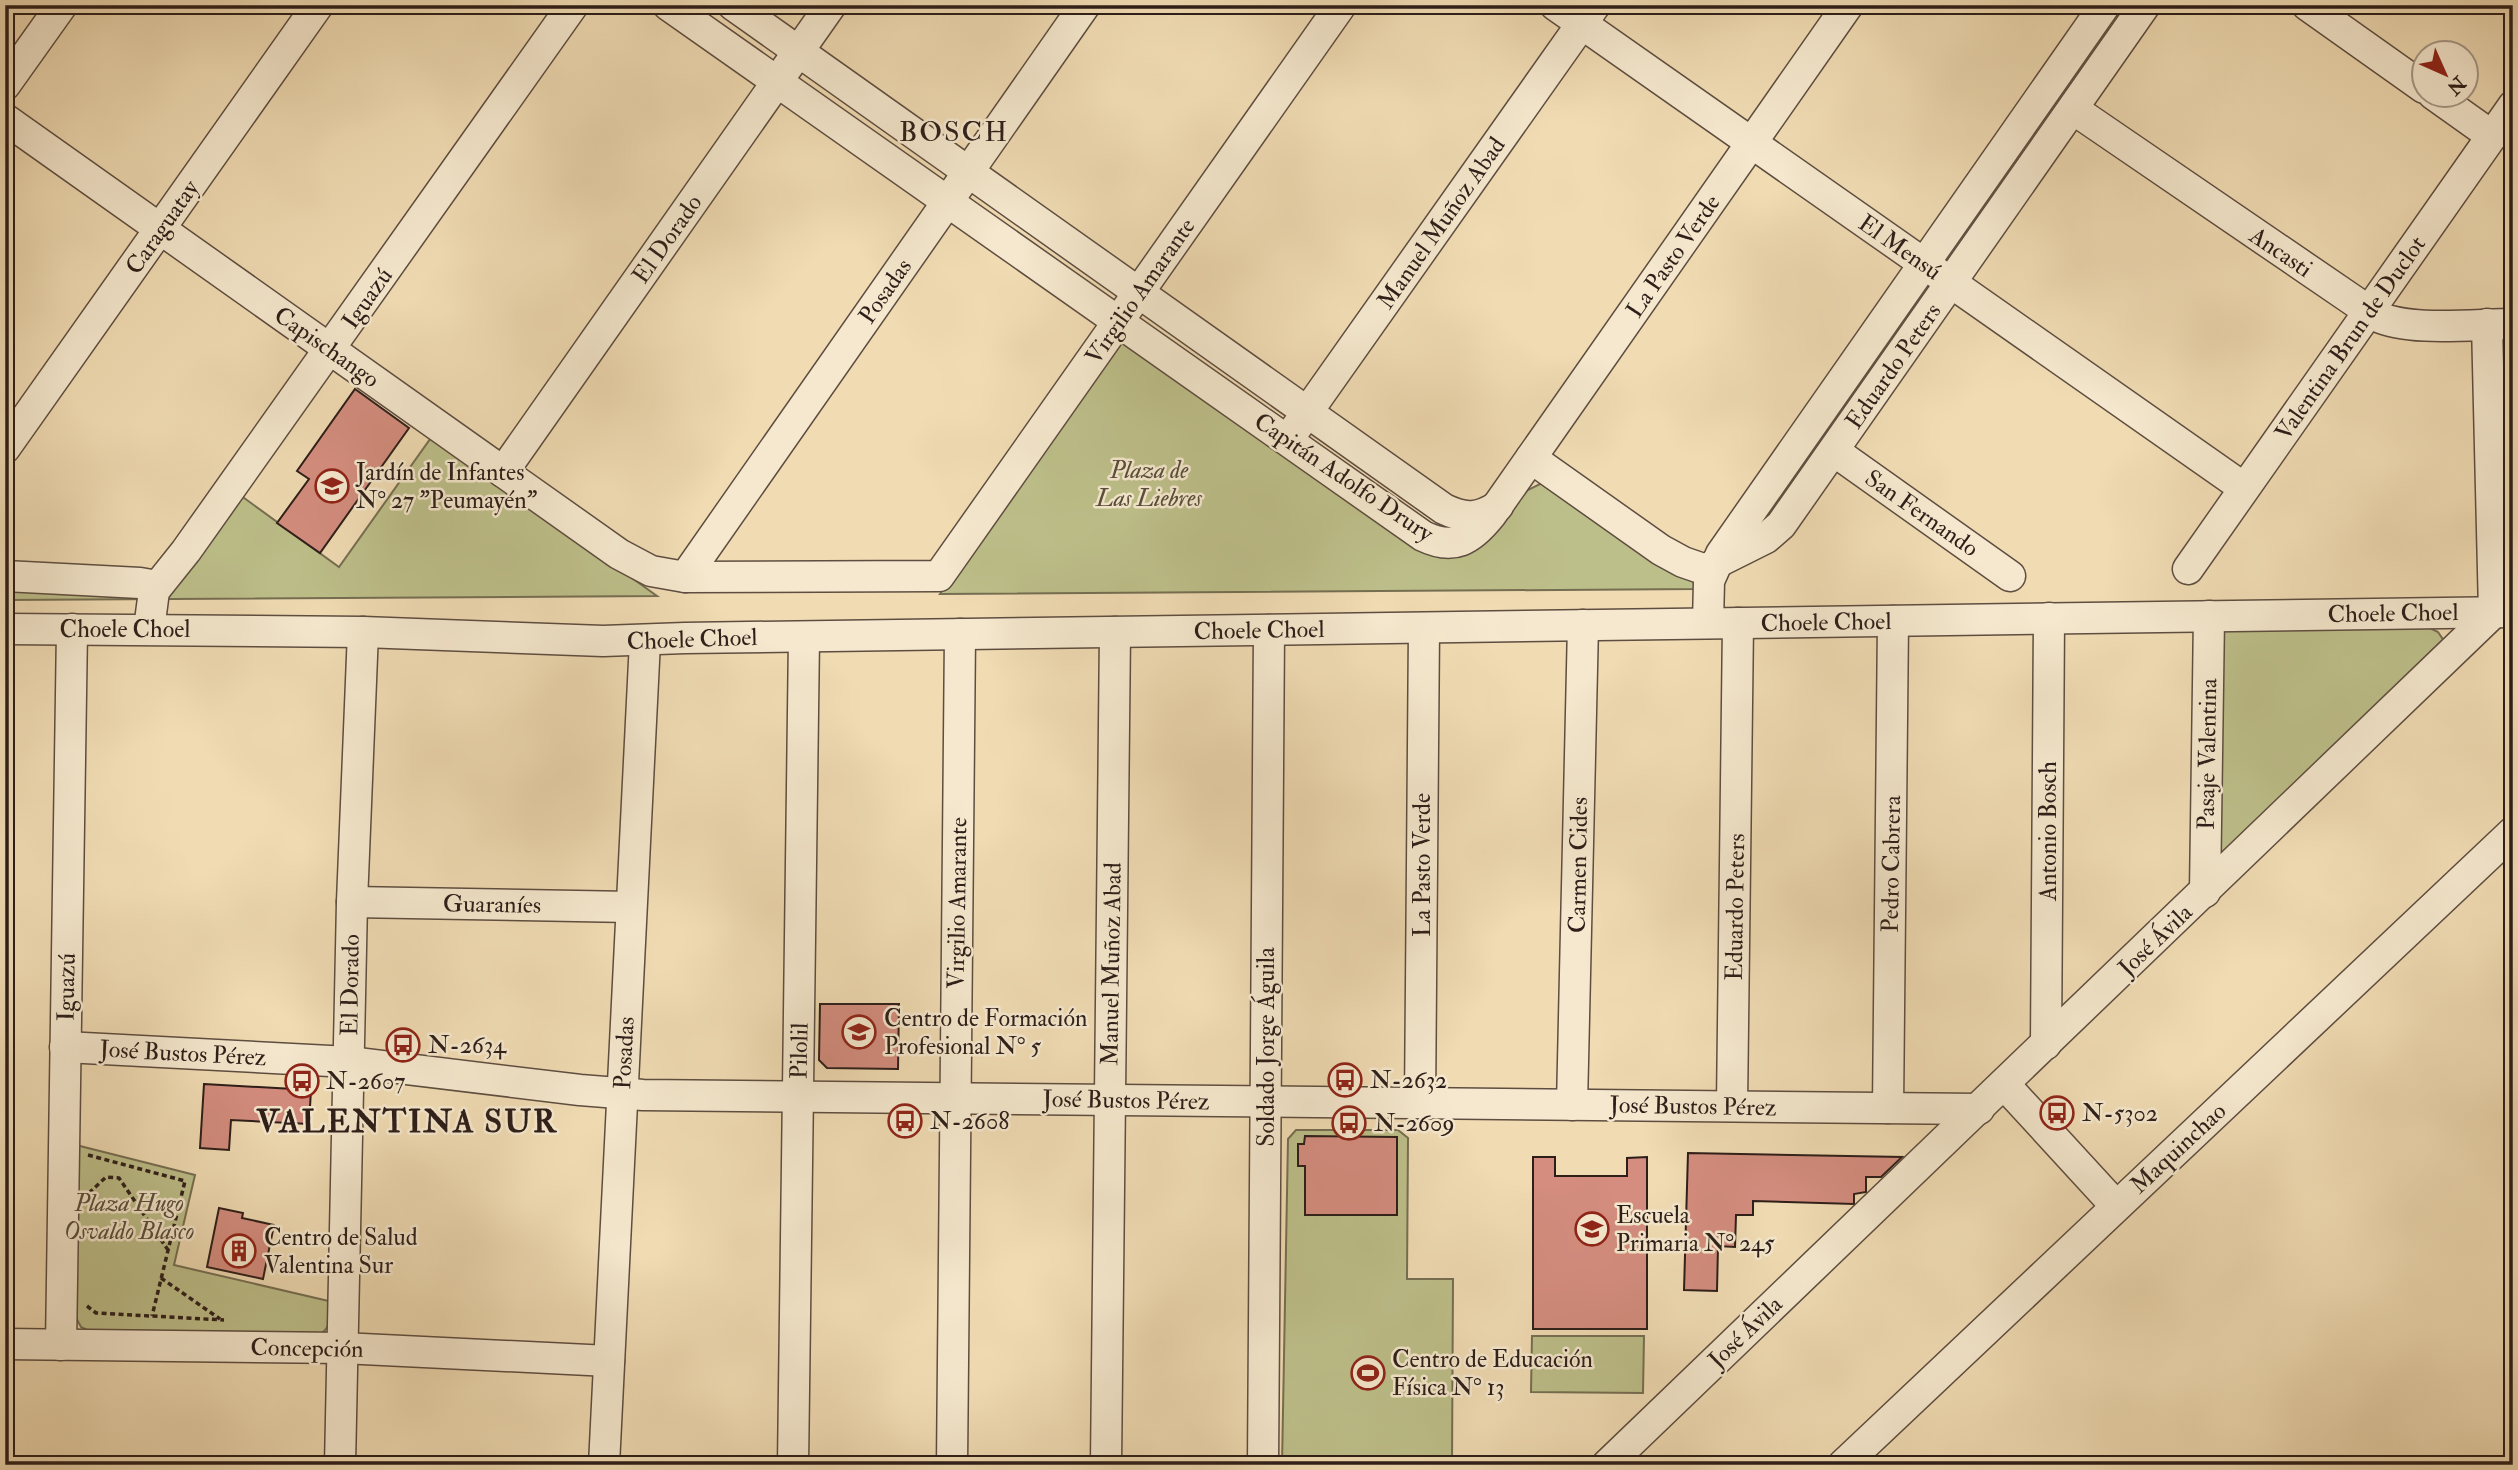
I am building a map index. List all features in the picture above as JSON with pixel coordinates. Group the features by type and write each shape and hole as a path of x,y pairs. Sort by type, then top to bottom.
{"street":[{"path":"5,85 62,5"},
{"name":"Caraguatay","path":"5,448 318,5"},
{"name":"Iguazú","path":"149,629 152,596 157,586 186,551 573,5"},
{"name":"Capitán Adolfo Drury","path":"668,5 1423,536 1445,544 1466,538 1484,524 1498,506"},
{"name":"Capitán Adolfo Drury","path":"733,5 1455,514 1477,517 1498,506"},
{"name":"El Dorado","path":"503,472 831,5"},
{"name":"Posadas","path":"685,577 1085,5"},
{"name":"Virgilio Amarante","path":"685,577 939,576 1341,5"},
{"name":"El Mensú","path":"1555,5 1588,14 1752,143 2244,488"},
{"name":"La Pasto Verde","path":"1498,506 1848,5"},
{"name":"Eduardo Peters","path":"1708,623 1707,589 1714,567 2105,5"},
{"name":"Eduardo Peters","path":"1714,567 1774,533 2145,5"},
{"path":"2307,5 2410,78"},
{"name":"Manuel Muñoz Abad","path":"1287,440 1588,14"},
{"name":"Valentina Brun de Duclot","path":"2188,569 2513,106"},
{"path":"2453,108 2492,136"},
{"name":"Ancasti","path":"2073,109 2368,312 2400,324 2500,324"},
{"name":"Capischango","path":"5,119 619,554 651,571 685,577"},
{"path":"2500,324 2503,612"},
{"name":"San Fernando","path":"1834,451 2010,576"},
{"path":"1531,458 1661,550 1683,562 1714,567"},
{"name":"Choele Choel","path":"5,576 157,586"},
{"name":"Choele Choel","path":"5,629 363,632 603,642 960,634 2503,612"},
{"name":"José Ávila","path":"1606,1465 2205,892 2503,612"},
{"name":"Pasaje Valentina","path":"2205,892 2210,616"},
{"name":"Antonio Bosch","path":"2046,1044 2049,618"},
{"name":"Pedro Cabrera","path":"1888,1108 1894,621"},
{"name":"Eduardo Peters","path":"1732,1106 1738,623"},
{"name":"Carmen Cides","path":"1573,1105 1583,625"},
{"name":"La Pasto Verde","path":"1420,1103 1423,628"},
{"name":"Iguazú","path":"61,1345 72,629"},
{"name":"Soldado Jorge Águila","path":"1263,1465 1269,630"},
{"name":"El Dorado","path":"340,1465 352,902 363,632"},
{"name":"Manuel Muñoz Abad","path":"1106,1465 1115,632"},
{"name":"Virgilio Amarante","path":"951,1465 960,634"},
{"name":"Pilolil","path":"793,1465 804,637"},
{"name":"Posadas","path":"604,1465 645,641"},
{"name":"Maquinchao","path":"1843,1465 2513,832"},
{"name":"Guaraníes","path":"352,902 631,907"},
{"name":"José Bustos Pérez","path":"65,1047 349,1062 622,1094 1979,1109"},
{"path":"2004,1084 2116,1206"},
{"name":"Concepción","path":"5,1344 342,1348 609,1361"}],"path":[{"path":"86,1147 86,1165"},
{"path":"86,1155 185,1181 152,1316"},
{"path":"86,1186 86,1197 102,1179 110,1176 119,1178 168,1250"},
{"path":"161,1278 222,1320"},
{"path":"86,1305 96,1313 235,1320"}],"green space":[{"name":"Plaza de Las Liebres","path":"1126,340 1422,543 1542,483 1694,578 1696,589 940,594 1108,355 1119,343"},
{"path":"433,435 657,596 5,600 5,584 136,588 240,495 339,567"},
{"path":"2234,625 2426,626 2438,632 2444,641 2231,862 2214,855 2224,631"},
{"name":"Centro de Educación Física N° 13","path":"1296,1130 1398,1130 1408,1138 1407,1279 1453,1279 1452,1465 1282,1465 1288,1139"},
{"name":"Plaza Hugo Osvaldo Blasco","path":"76,1145 195,1175 174,1265 333,1302 328,1326 322,1333 87,1330 81,1327 74,1314"},
{"path":"1532,1336 1644,1336 1643,1393 1531,1392"}],"building":[{"name":"Jardín de Infantes N° 27 \"Peumayén\"","path":"355,389 409,428 320,553 277,523 309,479 297,471"},
{"name":"Centro de Formación Profesional N° 5","path":"820,1004 899,1004 898,1069 827,1068 819,1060"},
{"path":"204,1084 311,1090 309,1124 231,1120 229,1150 200,1148"},
{"path":"1305,1136 1397,1137 1397,1215 1305,1215 1305,1166 1298,1166 1298,1144 1304,1144"},
{"path":"1688,1153 1902,1157 1881,1177 1866,1177 1866,1192 1854,1194 1854,1204 1753,1201 1753,1215 1736,1215 1735,1247 1718,1246 1717,1291 1684,1290"},
{"path":"1533,1157 1555,1157 1555,1176 1627,1176 1627,1158 1647,1157 1647,1329 1533,1329"},
{"name":"Centro de Salud Valentina Sur","path":"219,1208 243,1213 242,1218 274,1225 263,1279 207,1267"}],"place":[{"name":"Jardín de Infantes N° 27 \"Peumayén\"","path":"332,486"},
{"name":"Centro de Formación Profesional N° 5","path":"859,1032"},
{"name":"N-2634","path":"403,1045"},
{"name":"N-2632","path":"1345,1080"},
{"name":"N-2607","path":"302,1081"},
{"name":"N-5302","path":"2057,1113"},
{"name":"N-2608","path":"905,1121"},
{"name":"N-2609","path":"1349,1123"},
{"name":"Escuela Primaria N° 245","path":"1592,1229"},
{"name":"Centro de Salud Valentina Sur","path":"239,1251"},
{"name":"Centro de Educación Física N° 13","path":"1368,1373"}],"district":[{"name":"BOSCH","path":"954,131"},
{"name":"VALENTINA SUR","path":"407,1121"}]}
